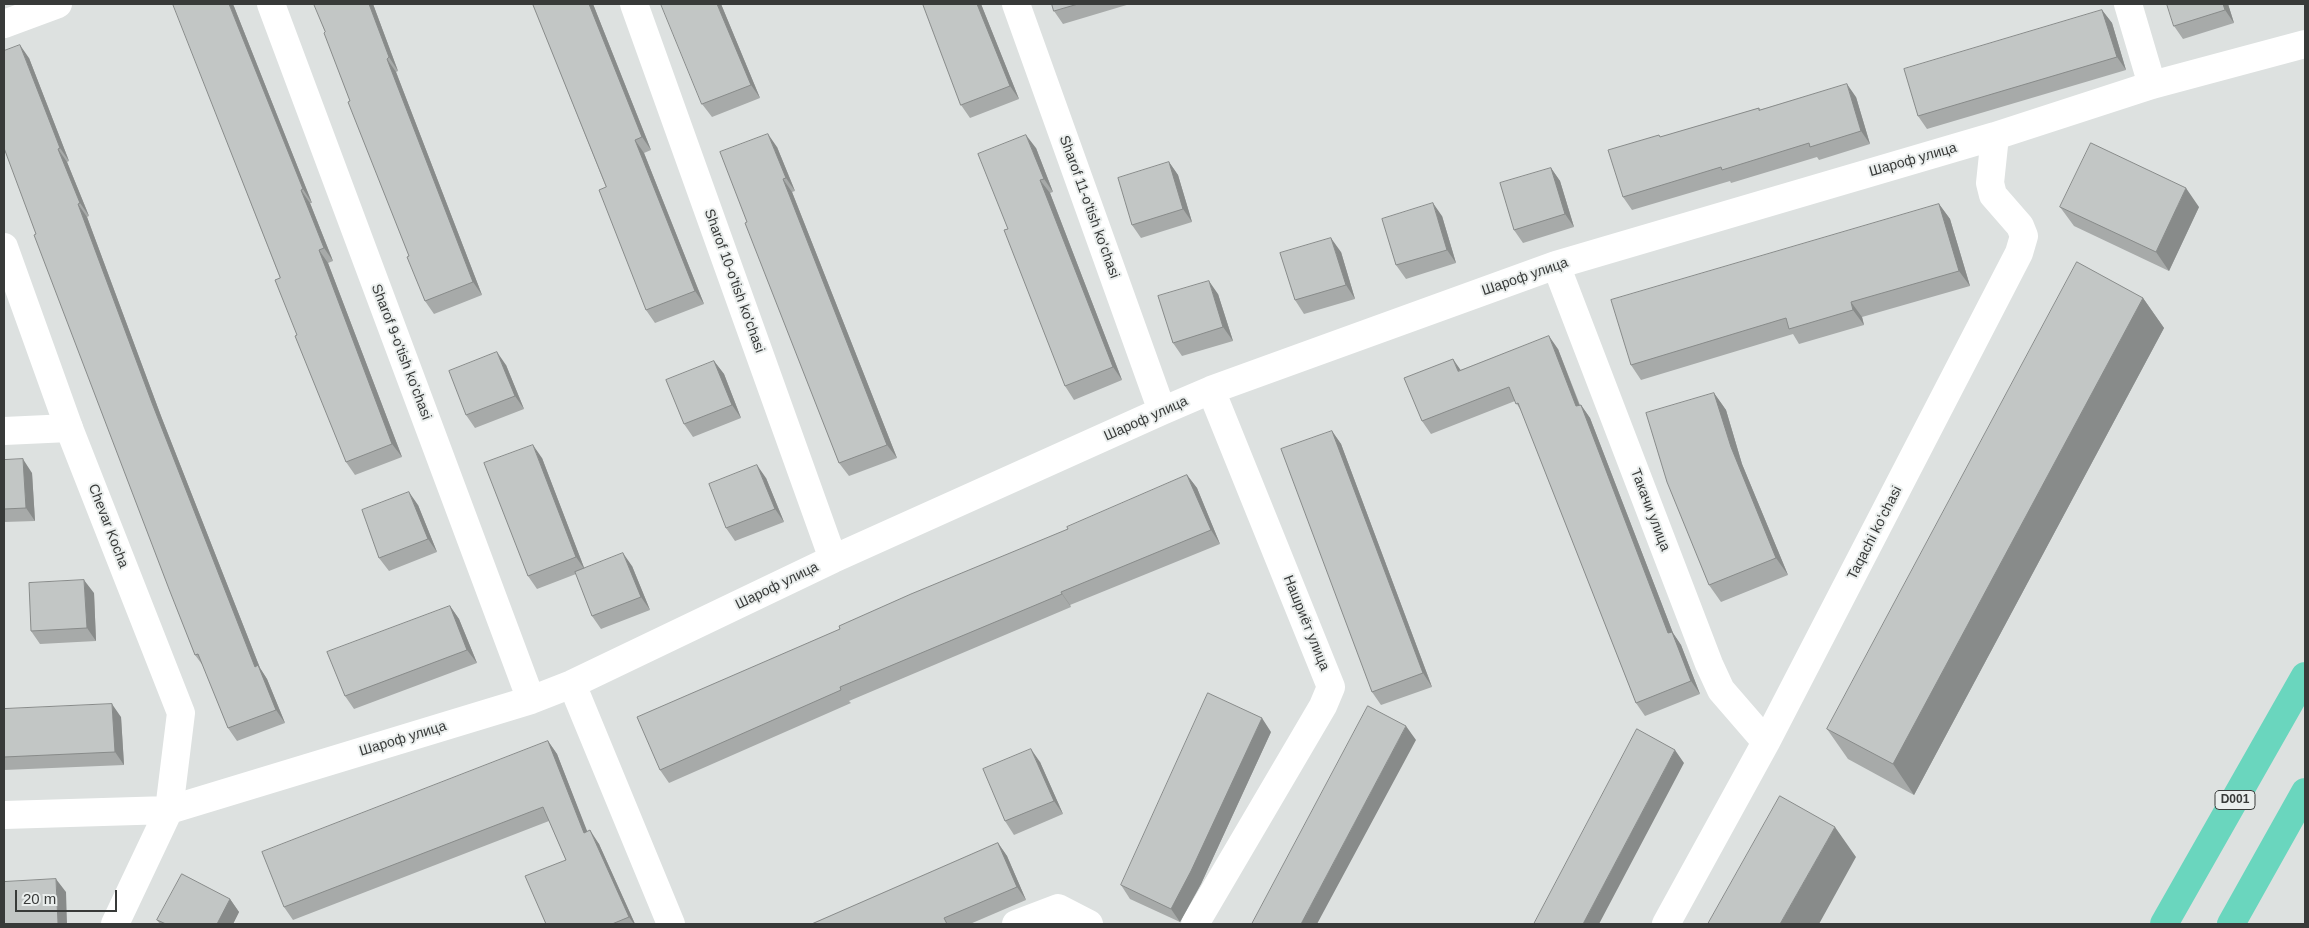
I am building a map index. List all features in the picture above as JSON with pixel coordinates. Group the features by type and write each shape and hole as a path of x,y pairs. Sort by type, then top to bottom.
{"highway":[{"name":"D001","path":"2164,924 2305,676"},
{"path":"2231,924 2305,792"}],"street":[{"path":"4,24 58,4"},
{"name":"Sharof 9-o'tish ko'chasi","path":"271,4 531,700"},
{"name":"Sharof 10-o'tish ko'chasi","path":"634,4 833,559"},
{"name":"Sharof 11-o'tish ko'chasi","path":"1016,4 1162,411"},
{"path":"2128,4 2152,85"},
{"name":"Шароф улица","path":"4,814 169,810 531,700 572,684 833,559 1212,390 1556,265 1994,136 2152,85 2305,44"},
{"name":"Taqachi koʻchasi","path":"1666,924 1766,742 2019,252 2024,236 2020,226 1993,195 1990,183 1994,136"},
{"name":"Chevar Kocha","path":"4,247 69,428 181,713 169,810 115,924"},
{"name":"Такачи улица","path":"1556,265 1709,664 1721,690 1766,742"},
{"name":"Нашриёт улица","path":"1196,924 1323,706 1331,687 1212,390"},
{"path":"4,431 69,428"},
{"path":"572,684 672,924"},
{"path":"1016,924 1058,908 1089,924"}],"building":[{"path":"173,4 229,4 303,189 301,190 324,248 319,250 392,444 346,462 295,336 297,335 275,280 280,278"},
{"path":"314,4 369,4 389,57 387,59 473,282 425,301 348,102 350,101"},
{"path":"533,4 589,4 642,137 635,140 695,291 646,310 599,190 606,187"},
{"path":"661,4 717,4 751,85 702,104"},
{"path":"923,4 977,4 1010,86 961,105"},
{"path":"1052,4 1078,4 1054,11"},
{"path":"2167,4 2223,4 2225,10 2174,26"},
{"path":"2102,10 2117,57 1918,116 1904,69"},
{"path":"20,45 60,148 58,149 80,203 78,204 152,403 255,667 258,665 276,710 228,728 198,654 195,655 169,589 34,235 36,234 4,148 4,51"},
{"path":"1847,84 1861,131 1810,147 1809,143 1722,170 1721,167 1623,197 1608,150 1759,108 1759,110"},
{"path":"768,134 786,178 783,179 887,445 839,463 745,223 747,222 720,152"},
{"path":"1026,135 1044,179 1040,180 1113,367 1065,386 1004,230 1008,229 978,154"},
{"path":"2091,143 2186,188 2156,252 2060,207"},
{"path":"1169,162 1183,209 1132,225 1118,178"},
{"path":"1551,168 1565,214 1514,230 1500,183"},
{"path":"1433,203 1447,250 1396,265 1382,219"},
{"path":"1939,204 1959,271 1851,302 1853,310 1789,329 1786,318 1631,365 1611,300"},
{"path":"1331,238 1346,285 1295,300 1280,253"},
{"path":"2077,262 2143,298 1893,764 1827,729"},
{"path":"1209,281 1223,327 1173,343 1158,296"},
{"path":"1549,336 1576,406 1581,405 1668,633 1672,632 1691,681 1636,703 1518,403 1516,404 1509,387 1422,421 1404,378 1453,359 1458,371"},
{"path":"497,352 515,396 466,415 449,371"},
{"path":"714,361 732,405 684,424 666,380"},
{"path":"1714,393 1731,447 1776,558 1709,585 1667,482 1646,413"},
{"path":"1332,431 1423,673 1372,692 1281,449"},
{"path":"533,445 576,557 528,576 484,463"},
{"path":"23,459 26,508 4,509 4,460"},
{"path":"757,465 775,509 726,528 709,484"},
{"path":"1187,475 1211,530 840,687 841,690 660,770 637,717 840,629 839,626 911,594 1068,529 1067,527"},
{"path":"409,492 428,539 379,558 362,510"},
{"path":"623,553 641,597 592,616 575,572"},
{"path":"84,580 87,628 31,631 29,583"},
{"path":"450,606 467,650 345,696 327,652"},
{"path":"1208,693 1262,718 1191,871 1171,909 1121,885"},
{"path":"112,704 115,752 4,757 4,709"},
{"path":"1368,706 1406,726 1301,924 1252,924"},
{"path":"1637,729 1675,750 1583,924 1534,924"},
{"path":"548,741 584,833 590,830 629,917 612,924 546,924 525,876 566,860 543,807 284,907 262,852"},
{"path":"1031,749 1054,801 1005,821 983,769"},
{"path":"1780,796 1835,827 1780,924 1708,924"},
{"path":"998,843 1017,887 944,918 947,924 812,924"},
{"path":"182,874 230,899 217,924 166,924 157,920"},
{"path":"56,879 58,924 4,924 4,882"}]}
